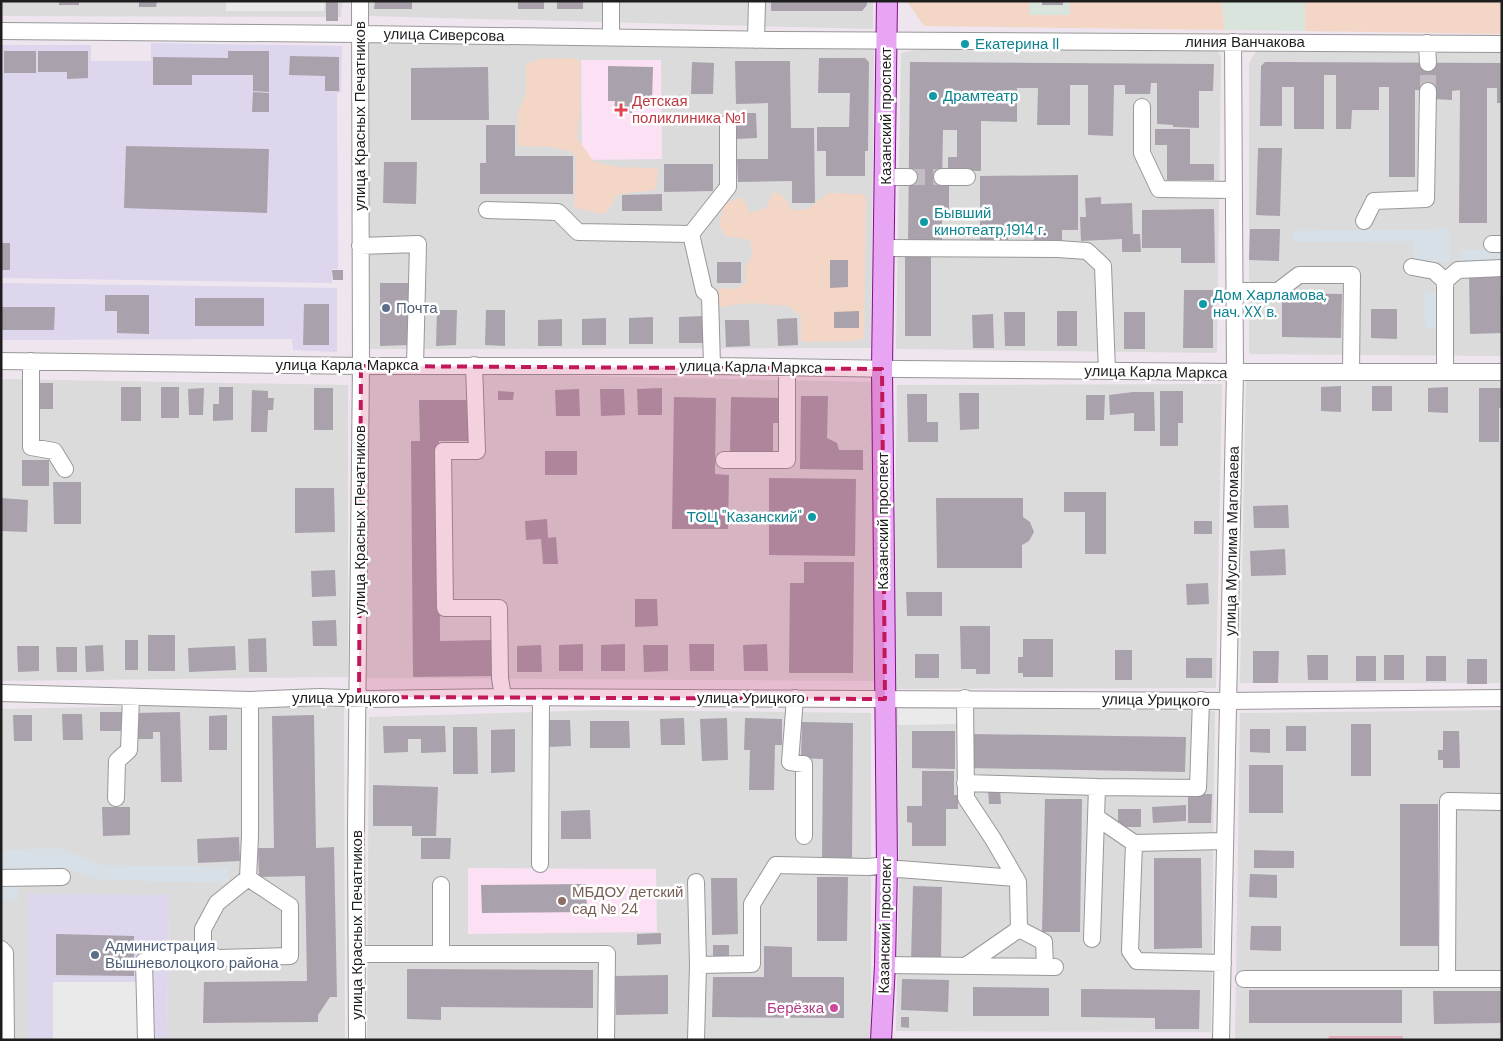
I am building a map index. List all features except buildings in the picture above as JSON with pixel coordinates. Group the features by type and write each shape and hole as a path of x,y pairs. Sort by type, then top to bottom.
{"main road":[{"name":"Казанский проспект","path":"881,1040 885,965 886,868 882,369 887,1"}],"street":[{"name":"улица Красных Печатников","path":"357,1040 356,828 359,697 361,366 360,1"},
{"path":"611,1 611,37"},
{"path":"756,40 757,1"},
{"name":"улица Сиверсова","path":"1,31 886,40"},
{"name":"линия Ванчакова","path":"886,40 1502,44"},
{"name":"улица Муслима Магомаева","path":"1221,1040 1235,372 1233,42"},
{"path":"1427,43 1428,63"},
{"path":"1364,220 1374,200 1426,199 1428,90"},
{"path":"1142,107 1142,153 1159,189 1234,190"},
{"path":"691,234 728,187 728,123"},
{"path":"886,176 909,177"},
{"path":"942,177 967,177"},
{"path":"486,210 558,212 578,232 691,234"},
{"path":"691,234 704,291 710,296 712,366"},
{"path":"360,246 418,244 415,366"},
{"path":"884,248 1058,249 1087,251 1103,266 1107,371"},
{"path":"1412,267 1434,271 1445,281 1445,372"},
{"path":"1445,281 1458,270 1502,268"},
{"path":"1235,291 1278,291 1299,275 1352,275 1351,372"},
{"name":"улица Карла Маркса","path":"1,361 361,366 474,364 1235,372 1502,372"},
{"path":"31,361 31,447 54,451 65,468"},
{"path":"474,364 477,451 443,451 445,608 499,608 500,678 503,696"},
{"path":"724,460 787,460 786,367"},
{"name":"улица Урицкого","path":"1,693 250,700 320,697 359,697 369,699 503,696 1228,701 1502,698"},
{"path":"116,798 117,761 129,750 131,697"},
{"path":"540,697 540,864"},
{"path":"794,698 790,762 804,764 804,836"},
{"path":"965,698 966,798 1018,882 1019,929"},
{"path":"203,949 203,929 217,903 248,878 250,836 250,700"},
{"path":"965,783 1198,788 1201,700"},
{"path":"1092,939 1096,787"},
{"path":"1447,979 1448,801 1502,802"},
{"path":"1096,818 1134,843 1225,841"},
{"path":"1134,843 1130,951 1138,961 1222,963"},
{"path":"698,965 752,964 752,904 776,865 868,867 1016,878"},
{"path":"1,878 62,877"},
{"path":"146,1040 144,961 203,949 217,958 290,956 290,906 248,878"},
{"path":"696,882 698,965 696,1040"},
{"path":"441,885 441,954"},
{"path":"967,965 1019,929"},
{"path":"885,965 1050,966 1044,942 1019,929"},
{"path":"1,949 5,953 6,1040"},
{"path":"356,954 607,954 606,1040"},
{"path":"1244,978 1502,979"}],"highlighted area":[{"path":"361,366 882,369 885,699 359,697"}],"shaded area":[{"path":"1,1 342,1 341,17 1,16"},
{"path":"226,1 325,1 324,11 226,11"},
{"path":"367,1 873,1 873,29 367,16"},
{"path":"907,1 1221,1 1225,30 924,26"},
{"path":"1029,1 1070,1 1070,15 1029,15"},
{"path":"1221,1 1305,1 1305,31 1225,30"},
{"path":"1305,1 1502,1 1502,34 1305,31"},
{"path":"360,40 874,49 871,348 359,349"},
{"path":"151,43 342,46 341,92 337,93 338,269 332,269 332,283 1,278 1,45 91,45 91,61 151,61"},
{"path":"925,48 1217,50 1221,57 1217,353 896,349 901,53"},
{"path":"1257,50 1502,51 1502,356 1249,354 1249,63"},
{"path":"575,58 580,62 580,109 577,138 594,162 618,167 658,168 656,190 618,194 605,214 574,208 576,158 572,152 552,147 518,146 518,113 526,94 526,64 539,59"},
{"name":"Детская поликлиника №1","path":"581,60 661,60 662,159 582,160"},
{"path":"774,191 785,198 792,210 808,209 828,193 863,194 866,197 864,338 856,341 806,342 801,340 801,316 788,306 751,303 719,307 715,302 720,288 736,289 746,282 745,267 752,255 750,240 725,236 719,224 724,204 742,197 750,213 766,208"},
{"path":"1450,229 1450,262 1414,262 1413,241 1293,242 1293,231"},
{"path":"1460,250 1502,250 1502,263 1460,263"},
{"path":"1,283 337,288 337,352 293,350 292,339 1,340"},
{"path":"1424,292 1439,292 1439,328 1425,328"},
{"path":"357,371 873,382 874,681 366,678"},
{"path":"1246,377 1502,381 1502,683 1240,683"},
{"path":"1,379 348,385 348,677 1,681"},
{"path":"1222,384 1216,688 893,689 897,385"},
{"path":"344,702 345,1040 167,1040 169,895 28,894 28,1040 1,1040 1,709"},
{"path":"970,707 1215,711 1211,1032 896,1031 899,869 895,709"},
{"path":"898,709 960,709 961,724 898,725"},
{"path":"603,710 871,713 871,1040 367,1040 369,717"},
{"path":"1502,710 1502,1040 1235,1040 1240,713"},
{"path":"60,848 101,865 228,867 230,883 103,880 63,868 16,871 18,900 1,900 1,850"},
{"name":"МБДОУ детский сад № 24","path":"468,868 656,869 657,932 468,934"},
{"path":"28,894 169,895 167,1040 28,1040"},
{"path":"53,982 139,982 139,1040 53,1040"},
{"path":"1329,1036 1403,1036 1403,1040 1328,1040"}],"tunnel":[{"path":"1428,63 1428,91"},
{"path":"909,177 942,177"}],"place":[{"name":"Екатерина II","path":"965,44"},
{"name":"Драмтеатр","path":"933,96"},
{"name":"Детская поликлиника №1","path":"621,110"},
{"name":"Бывший кинотеатр,1914 г.","path":"924,222"},
{"name":"Дом Харламова, нач. XX в.","path":"1203,304"},
{"name":"Почта","path":"386,308"},
{"name":"ТОЦ \"Казанский\"","path":"812,517"},
{"name":"МБДОУ детский сад № 24","path":"562,901"},
{"name":"Администрация Вышневолоцкого района","path":"95,955"},
{"name":"Берёзка","path":"834,1008"}]}
